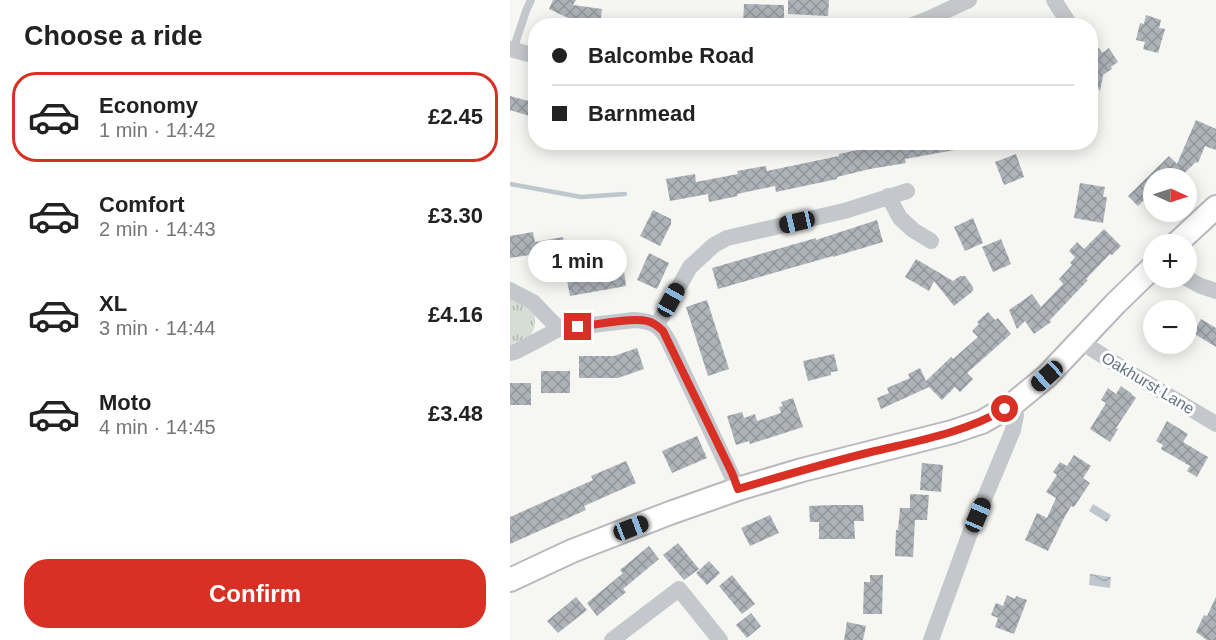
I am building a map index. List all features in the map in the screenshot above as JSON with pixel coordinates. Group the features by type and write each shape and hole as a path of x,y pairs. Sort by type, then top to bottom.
{"street":[{"path":"932,18 969,0"},
{"path":"1054,0 1065,18"},
{"path":"511,49 528,54"},
{"path":"657,325 690,267 714,245 727,238 844,211 907,191"},
{"path":"888,196 900,218 913,230 931,241"},
{"path":"1187,234 1216,207"},
{"path":"510,580 572,551 738,489 982,422 1013,404 1047,376 1143,277"},
{"path":"1197,284 1216,291"},
{"path":"510,290 533,302 560,329"},
{"path":"510,353 560,329 634,320 646,320 657,325 669,342 738,489"},
{"name":"Oakhurst Lane","path":"1080,341 1216,424"},
{"path":"931,640 970,533 1013,430 1016,415 1013,404"},
{"path":"612,640 679,589 720,640"}],"lane":[{"path":"511,49 531,0"}],"green space":[{"path":"510,296 535,313 535,321 533,331 527,338 510,344"}],"water":[{"path":"1093,504 1111,515 1107,522 1089,511"},
{"path":"1090,574 1111,577 1110,588 1089,585"}],"building":[{"path":"553,0 576,0 573,5 602,9 601,18 568,18 549,9"},
{"path":"788,0 829,0 828,16 788,14"},
{"path":"744,4 784,5 784,18 743,18"},
{"path":"1146,15 1161,20 1159,28 1165,29 1158,53 1143,49 1145,42 1136,40 1140,23 1144,24"},
{"path":"1109,48 1118,62 1103,75 1100,91 1098,88 1098,49 1102,53"},
{"path":"510,96 528,101 528,116 510,110"},
{"path":"1196,120 1216,129 1216,150 1205,146 1198,163 1196,162 1190,168 1157,168 1169,156 1177,164"},
{"path":"857,150 954,150 905,159 906,163 870,169 837,177 837,179 776,192 775,186 709,202 708,194 670,201 666,179 695,174 696,182 738,174 737,171 766,166 767,171 839,156 839,154"},
{"path":"1016,154 1024,177 1004,185 995,162"},
{"path":"1143,181 1143,201 1138,206 1128,196"},
{"path":"1080,183 1105,187 1103,197 1107,197 1103,223 1074,218"},
{"path":"653,210 671,219 671,224 660,246 640,236"},
{"path":"973,218 983,243 965,251 954,227"},
{"path":"877,220 883,242 718,289 712,268 816,238 816,240"},
{"path":"1104,229 1121,246 1086,279 1088,280 1050,320 1051,322 1034,334 1025,321 1017,329 1009,310 1032,294 1041,307 1063,284 1059,279 1072,265 1070,263 1075,257 1069,251 1077,242 1084,249"},
{"path":"533,232 535,242 563,237 567,259 538,264 535,248 536,254 510,258 510,236"},
{"path":"1001,239 1011,264 993,272 982,247"},
{"path":"649,253 669,263 657,289 637,280"},
{"path":"916,259 953,281 960,276 965,276 973,287 973,291 954,306 934,281 929,291 905,277"},
{"path":"623,264 626,286 570,296 566,275"},
{"path":"707,300 729,369 708,376 686,307"},
{"path":"988,312 995,320 998,318 1011,334 967,373 973,379 960,392 955,387 942,400 929,387 881,409 877,398 889,393 887,388 910,378 908,374 920,368 926,381 951,357 953,359 978,337 972,331 979,324 977,322"},
{"path":"1201,319 1216,328 1216,347 1197,335 1197,326"},
{"path":"637,348 644,369 618,378 579,378 579,356 614,356"},
{"path":"834,354 838,371 808,381 803,361"},
{"path":"541,371 570,371 570,393 541,393"},
{"path":"510,383 531,383 531,405 510,405"},
{"path":"1121,386 1136,398 1116,428 1118,429 1110,442 1090,429 1106,403 1101,400 1108,388 1116,394"},
{"path":"793,398 803,427 750,444 749,441 736,445 727,416 742,412 744,418 755,414 757,421 781,413 779,407 783,406 781,402"},
{"path":"1167,421 1188,434 1183,442 1208,457 1197,477 1187,471 1190,466 1161,449 1163,445 1156,441"},
{"path":"697,436 707,458 672,473 662,451"},
{"path":"1074,455 1091,466 1083,478 1090,483 1074,507 1071,506 1048,551 1025,540 1037,513 1047,518 1056,498 1046,492 1057,475 1053,472 1060,462 1067,466"},
{"path":"626,461 636,483 584,506 586,510 510,544 510,517 593,480 591,476"},
{"path":"922,463 943,465 941,492 920,490"},
{"path":"910,494 929,495 927,520 915,520 913,557 895,556 900,508 910,508"},
{"path":"863,505 864,521 854,521 855,539 819,539 819,522 810,522 809,506"},
{"path":"770,515 779,533 750,546 741,528"},
{"path":"678,543 699,569 684,580 663,555"},
{"path":"649,546 659,559 623,589 626,592 597,616 587,603 623,573 620,570"},
{"path":"709,561 720,573 707,585 696,573"},
{"path":"732,575 755,604 742,614 719,586"},
{"path":"870,575 883,575 882,614 863,614 864,582 870,582"},
{"path":"1007,595 1015,599 1016,596 1027,600 1014,634 995,627 998,618 991,615 996,603 1003,606"},
{"path":"576,597 587,610 558,633 547,621"},
{"path":"1216,597 1216,640 1207,640 1196,632"},
{"path":"751,613 761,626 747,638 736,625"},
{"path":"847,622 866,626 863,640 844,640"}],"waterway":[{"path":"510,184 581,197 625,194"}],"route":[{"path":"578,327 646,320 663,331 738,489 802,470 952,432 982,422 1005,409"}]}
